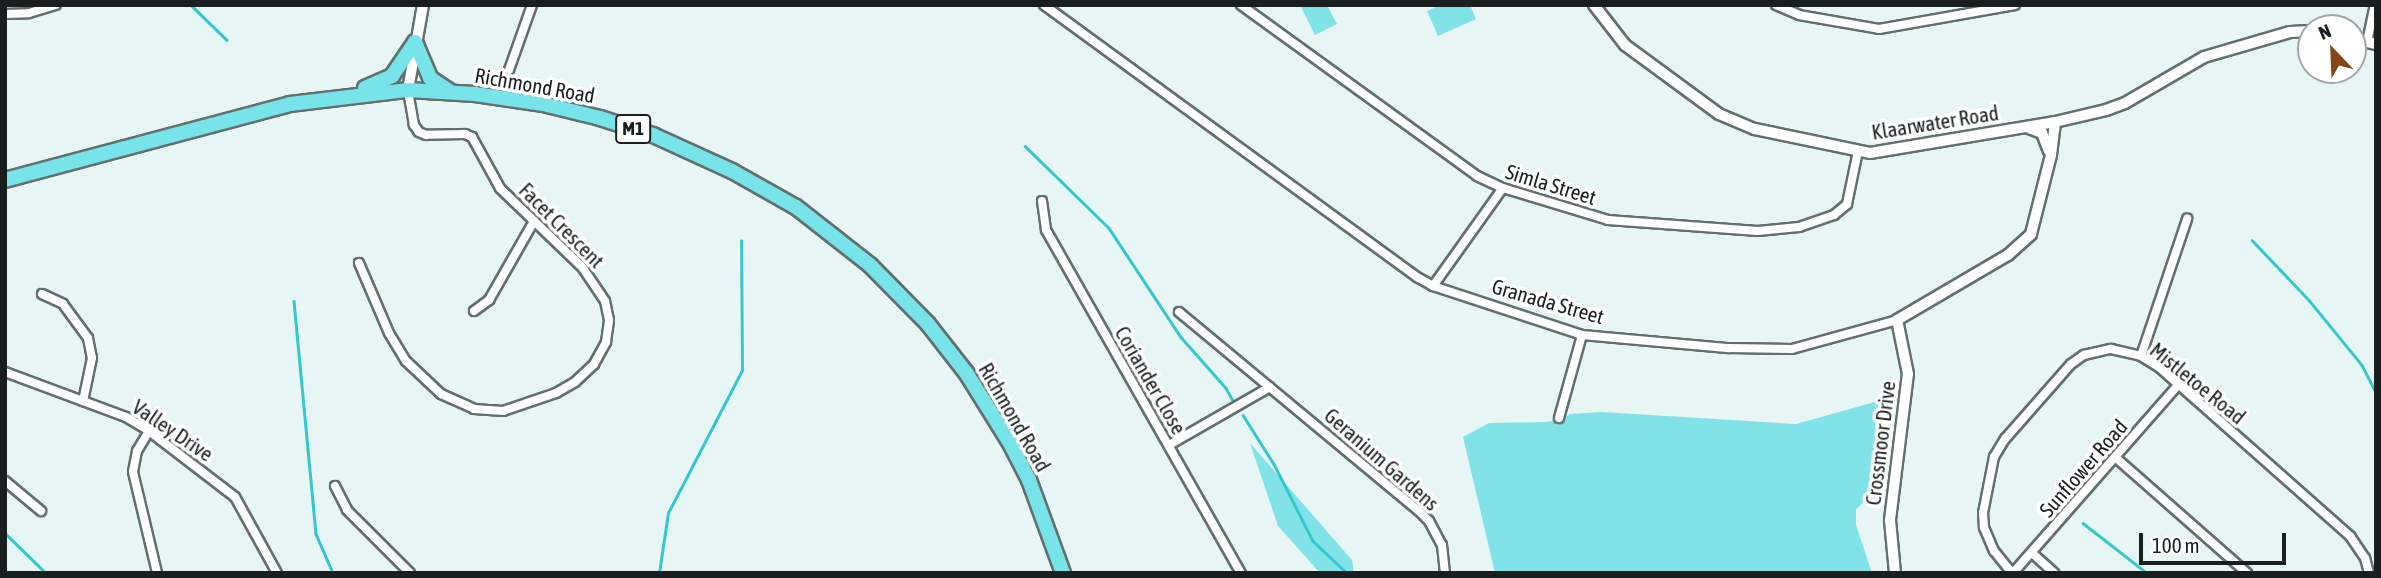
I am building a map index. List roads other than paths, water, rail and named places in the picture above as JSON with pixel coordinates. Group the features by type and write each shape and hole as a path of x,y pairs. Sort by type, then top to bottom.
{"highway":[{"path":"415,43 430,78 450,92"},
{"path":"333,97 383,82 401,67 415,43"},
{"name":"Richmond Road","path":"5,180 290,104 408,90 450,92 543,104 653,135 732,171 796,207 870,265 928,324 967,374 1029,480 1063,573"}],"street":[{"path":"5,14 29,13 56,5"},
{"path":"408,90 423,5"},
{"path":"509,70 532,5"},
{"name":"Granada Street","path":"1044,5 1417,277 1433,286 1582,335 1774,351 1802,347 1897,320 2023,244 2036,222 2051,155 2055,122"},
{"name":"Simla Street","path":"1241,5 1477,176 1503,188 1622,222 1778,231 1799,227 1842,209 1847,204 1858,151"},
{"name":"Klaarwater Road","path":"1594,5 1625,45 1719,114 1755,129 1858,151 1885,152 2055,122 2125,103 2204,57 2297,32"},
{"path":"1776,5 1798,15 1880,29 2015,5"},
{"path":"2371,43 2375,5"},
{"name":"Facet Crescent","path":"359,263 389,333 406,362 423,381 441,394 474,409 503,411 540,401 575,382 594,364 606,342 609,320 605,301 598,287 558,242 500,188 472,137 455,133 426,135 419,132 414,125 408,90"},
{"path":"2026,127 2042,133 2051,155"},
{"path":"1433,286 1503,188"},
{"name":"Coriander Close","path":"1042,201 1046,230 1241,573"},
{"path":"2141,356 2187,219"},
{"path":"474,311 484,305 496,289 534,221"},
{"path":"42,294 63,304 80,323 88,338 92,358 83,401"},
{"name":"Geranium Gardens","path":"1180,312 1429,521 1442,545 1445,573"},
{"name":"Crossmoor Drive","path":"1895,573 1890,520 1908,374 1897,320"},
{"path":"1559,418 1582,335"},
{"name":"Mistletoe Road","path":"2012,573 1994,551 1984,527 1989,470 1998,449 2060,374 2084,355 2111,349 2141,356 2178,385 2350,536 2365,558 2369,573"},
{"name":"Valley Drive","path":"5,372 126,416 149,431 235,497 277,573"},
{"name":"Sunflower Road","path":"2012,573 2178,385"},
{"path":"1169,445 1270,387"},
{"path":"149,431 137,452 133,471 157,573"},
{"path":"2115,457 2247,573"},
{"path":"5,481 41,511"},
{"path":"335,486 347,510 410,573"},
{"path":"2032,553 2054,573"}],"waterway":[{"path":"191,5 227,40"},
{"path":"1025,146 1109,228 1181,337 1226,388 1232,399"},
{"path":"2252,240 2309,300 2362,365 2376,393"},
{"path":"659,573 668,513 742,370 741,241"},
{"path":"294,301 316,534 333,573"},
{"path":"1243,415 1274,464 1313,541 1347,573"},
{"path":"2083,523 2147,573"},
{"path":"5,533 46,573"}]}
